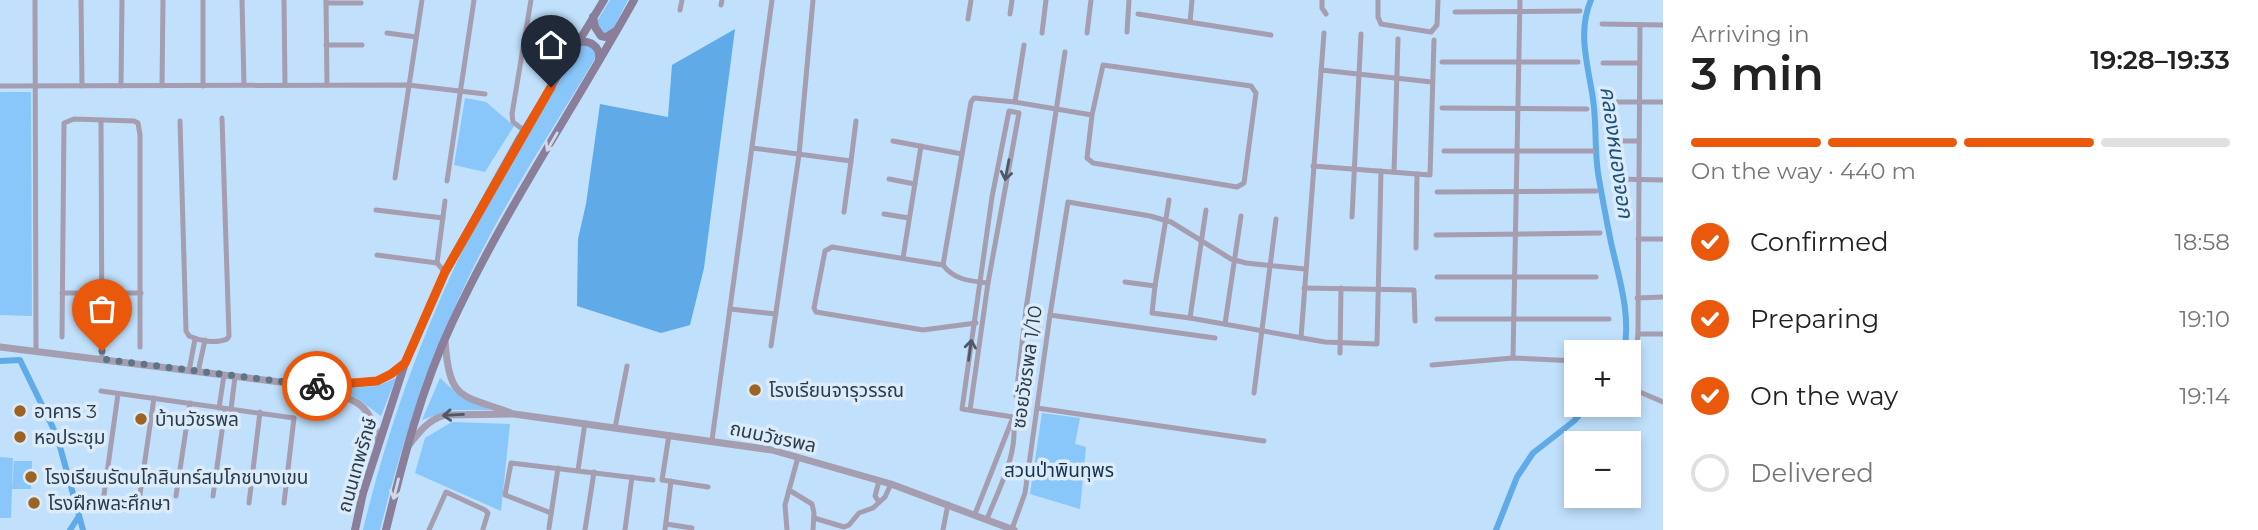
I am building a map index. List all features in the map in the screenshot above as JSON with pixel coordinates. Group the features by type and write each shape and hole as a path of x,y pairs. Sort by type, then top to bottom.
{"main road":[{"name":"ถนนเทพรักษ์","path":"355,530 363,493 405,363 445,272 524,131 604,0"},
{"path":"386,530 406,449 422,400 445,341 483,259 634,0"},
{"path":"593,17 601,36 611,35 618,29"},
{"path":"576,43 595,45 600,55 599,62"}],"street":[{"path":"35,0 36,350"},
{"path":"80,0 82,86"},
{"path":"121,86 122,0"},
{"path":"162,86 163,0"},
{"path":"203,0 203,86"},
{"path":"242,0 244,85"},
{"path":"284,0 285,85"},
{"path":"395,178 422,0"},
{"path":"447,181 474,0"},
{"path":"524,131 513,122 512,114 531,0"},
{"path":"681,10 682,0"},
{"path":"712,440 772,0"},
{"path":"771,346 799,155 813,0"},
{"path":"968,19 971,0"},
{"path":"1010,14 1012,0"},
{"path":"1042,33 1046,0"},
{"path":"1087,33 1091,0"},
{"path":"1127,32 1129,0"},
{"path":"1190,22 1192,0"},
{"path":"1322,0 1322,8 1326,14"},
{"path":"1378,0 1378,17 1381,24 1430,32 1437,25 1438,0"},
{"path":"1513,358 1520,0"},
{"path":"327,85 326,1 361,3"},
{"path":"1455,12 1580,11"},
{"path":"1138,14 1271,35"},
{"path":"1602,24 1663,25"},
{"path":"1640,25 1637,298 1639,334 1633,387 1639,393 1663,402"},
{"path":"387,33 416,37"},
{"path":"1301,338 1324,33"},
{"path":"1352,217 1361,34"},
{"path":"1394,172 1398,38"},
{"path":"1313,166 1430,175 1434,40"},
{"path":"326,45 362,45"},
{"path":"1016,102 1024,46"},
{"path":"1016,396 1026,309 1065,52"},
{"path":"1442,62 1578,62"},
{"path":"1603,63 1639,63"},
{"path":"1104,65 1251,86 1256,93 1244,183 1237,187 1090,161 1087,158 1092,115 1104,65"},
{"path":"1321,70 1432,82"},
{"path":"0,86 408,85 485,94"},
{"path":"988,283 949,274 943,265 971,102 974,98 1016,102 1092,115"},
{"path":"1608,102 1663,102"},
{"path":"1442,108 1587,109"},
{"path":"970,410 988,283 1018,113 1009,111 992,197 962,409 1013,417"},
{"path":"180,121 186,331 188,336 195,339 221,341 229,336 222,118"},
{"path":"62,337 64,123 74,119 134,121 140,128 140,347"},
{"path":"101,120 102,359"},
{"path":"844,212 856,121"},
{"path":"893,141 962,154"},
{"path":"1609,141 1639,141"},
{"path":"903,258 921,146"},
{"path":"752,148 851,161"},
{"path":"1444,151 1593,151"},
{"path":"1169,200 1152,313 1301,338 1377,344 1381,171"},
{"path":"1416,248 1417,174"},
{"path":"889,179 915,184"},
{"path":"1615,179 1663,180"},
{"path":"1437,192 1596,191"},
{"path":"992,197 1002,198"},
{"path":"437,263 445,201"},
{"name":"ซอยวัชรพล 1/10","path":"1013,530 1025,493 1068,202 1166,221"},
{"path":"376,210 443,218"},
{"path":"1190,318 1206,210"},
{"path":"884,214 909,218"},
{"path":"1225,324 1241,216"},
{"path":"1254,393 1276,219"},
{"path":"1166,221 1235,260 1305,269"},
{"path":"1436,235 1600,233"},
{"path":"1638,239 1663,239"},
{"path":"943,265 828,248 825,251 815,311 923,330 983,324"},
{"path":"377,255 437,263 445,272"},
{"path":"1437,277 1596,277"},
{"path":"1125,282 1155,286"},
{"path":"1304,288 1414,290 1415,321"},
{"path":"1340,353 1341,288"},
{"path":"62,293 141,293"},
{"path":"1637,298 1663,297"},
{"path":"730,309 776,314"},
{"path":"1050,315 1214,338"},
{"path":"1437,319 1609,319"},
{"path":"1639,334 1663,334"},
{"path":"189,371 195,339"},
{"path":"198,372 205,340"},
{"name":"ถนนวัชรพล","path":"445,341 447,371 458,392 470,399 514,414"},
{"path":"0,347 312,386 377,381 405,363"},
{"path":"1432,365 1513,358 1564,360"},
{"path":"615,428 627,366"},
{"path":"213,495 225,408 224,375"},
{"path":"225,408 235,377"},
{"path":"312,386 354,400 369,411 379,442"},
{"path":"101,391 295,419 284,503"},
{"path":"103,502 118,394"},
{"path":"138,508 153,398"},
{"path":"176,496 190,403"},
{"path":"1037,408 1264,441"},
{"path":"249,503 260,412"},
{"name":"ถนนวัชรพล","path":"406,449 424,426 445,415 514,414 712,440 798,457 891,484 1013,530"},
{"path":"975,514 1013,417"},
{"path":"987,519 1010,460 1016,436 1013,417"},
{"path":"578,470 585,424"},
{"path":"669,435 662,480 708,487"},
{"path":"787,530 785,505 798,457"},
{"path":"551,513 505,495 509,465 513,462 653,480"},
{"path":"550,528 558,468"},
{"path":"585,530 594,472"},
{"path":"625,530 632,477"},
{"path":"671,481 665,527 692,528"},
{"path":"879,481 875,497 879,502"},
{"path":"814,518 847,526 859,513 873,509 886,495 891,484"},
{"path":"789,490 810,502 814,510 813,530"},
{"path":"429,530 446,492 485,510 488,513 484,530"},
{"path":"943,530 948,504"}],"green space":[{"path":"610,0 628,0 613,29 603,33 597,28 597,21"},
{"path":"585,44 595,48 596,57 505,208 461,292 447,325 409,426 380,530 363,530 403,395 456,264 516,154 581,46"},
{"path":"0,92 31,92 32,316 0,315"},
{"path":"465,98 486,102 514,126 485,172 454,165"},
{"path":"396,378 381,416 357,398 336,389 377,386"},
{"path":"440,378 460,396 491,410 450,410 422,420"},
{"name":"สวนป่าพินทุพร","path":"1042,413 1080,418 1075,444 1086,447 1080,509 1030,494"},
{"path":"452,422 510,424 501,511 415,473 425,438"},
{"path":"0,457 13,458 11,518 0,518"},
{"path":"14,461 32,461 31,489 12,489"}],"shaded area":[{"path":"735,29 704,268 690,325 661,333 577,306 578,239 586,204 600,104 668,117 672,65"}],"waterway":[{"name":"คลองหนองจอก","path":"1591,0 1584,36 1594,109 1597,169 1621,286 1626,340"},
{"path":"0,361 20,360 57,436 83,530"},
{"path":"1496,530 1517,477 1533,453 1578,417"},
{"path":"70,530 79,516"}],"way so far":[{"path":"102,351 102,359 317,386"}],"place":[{"name":"โรงเรียนจารุวรรณ","path":"755,390"},
{"name":"อาคาร 3","path":"20,411"},
{"name":"บ้านวัชรพล","path":"141,419"},
{"name":"หอประชุม","path":"20,437"},
{"name":"โรงเรียนรัตนโกสินทร์สมโภชบางเขน","path":"31,477"},
{"name":"โรงฝึกพละศึกษา","path":"34,503"}],"route":[{"path":"317,386 377,381 405,363 445,272 551,87"}]}
